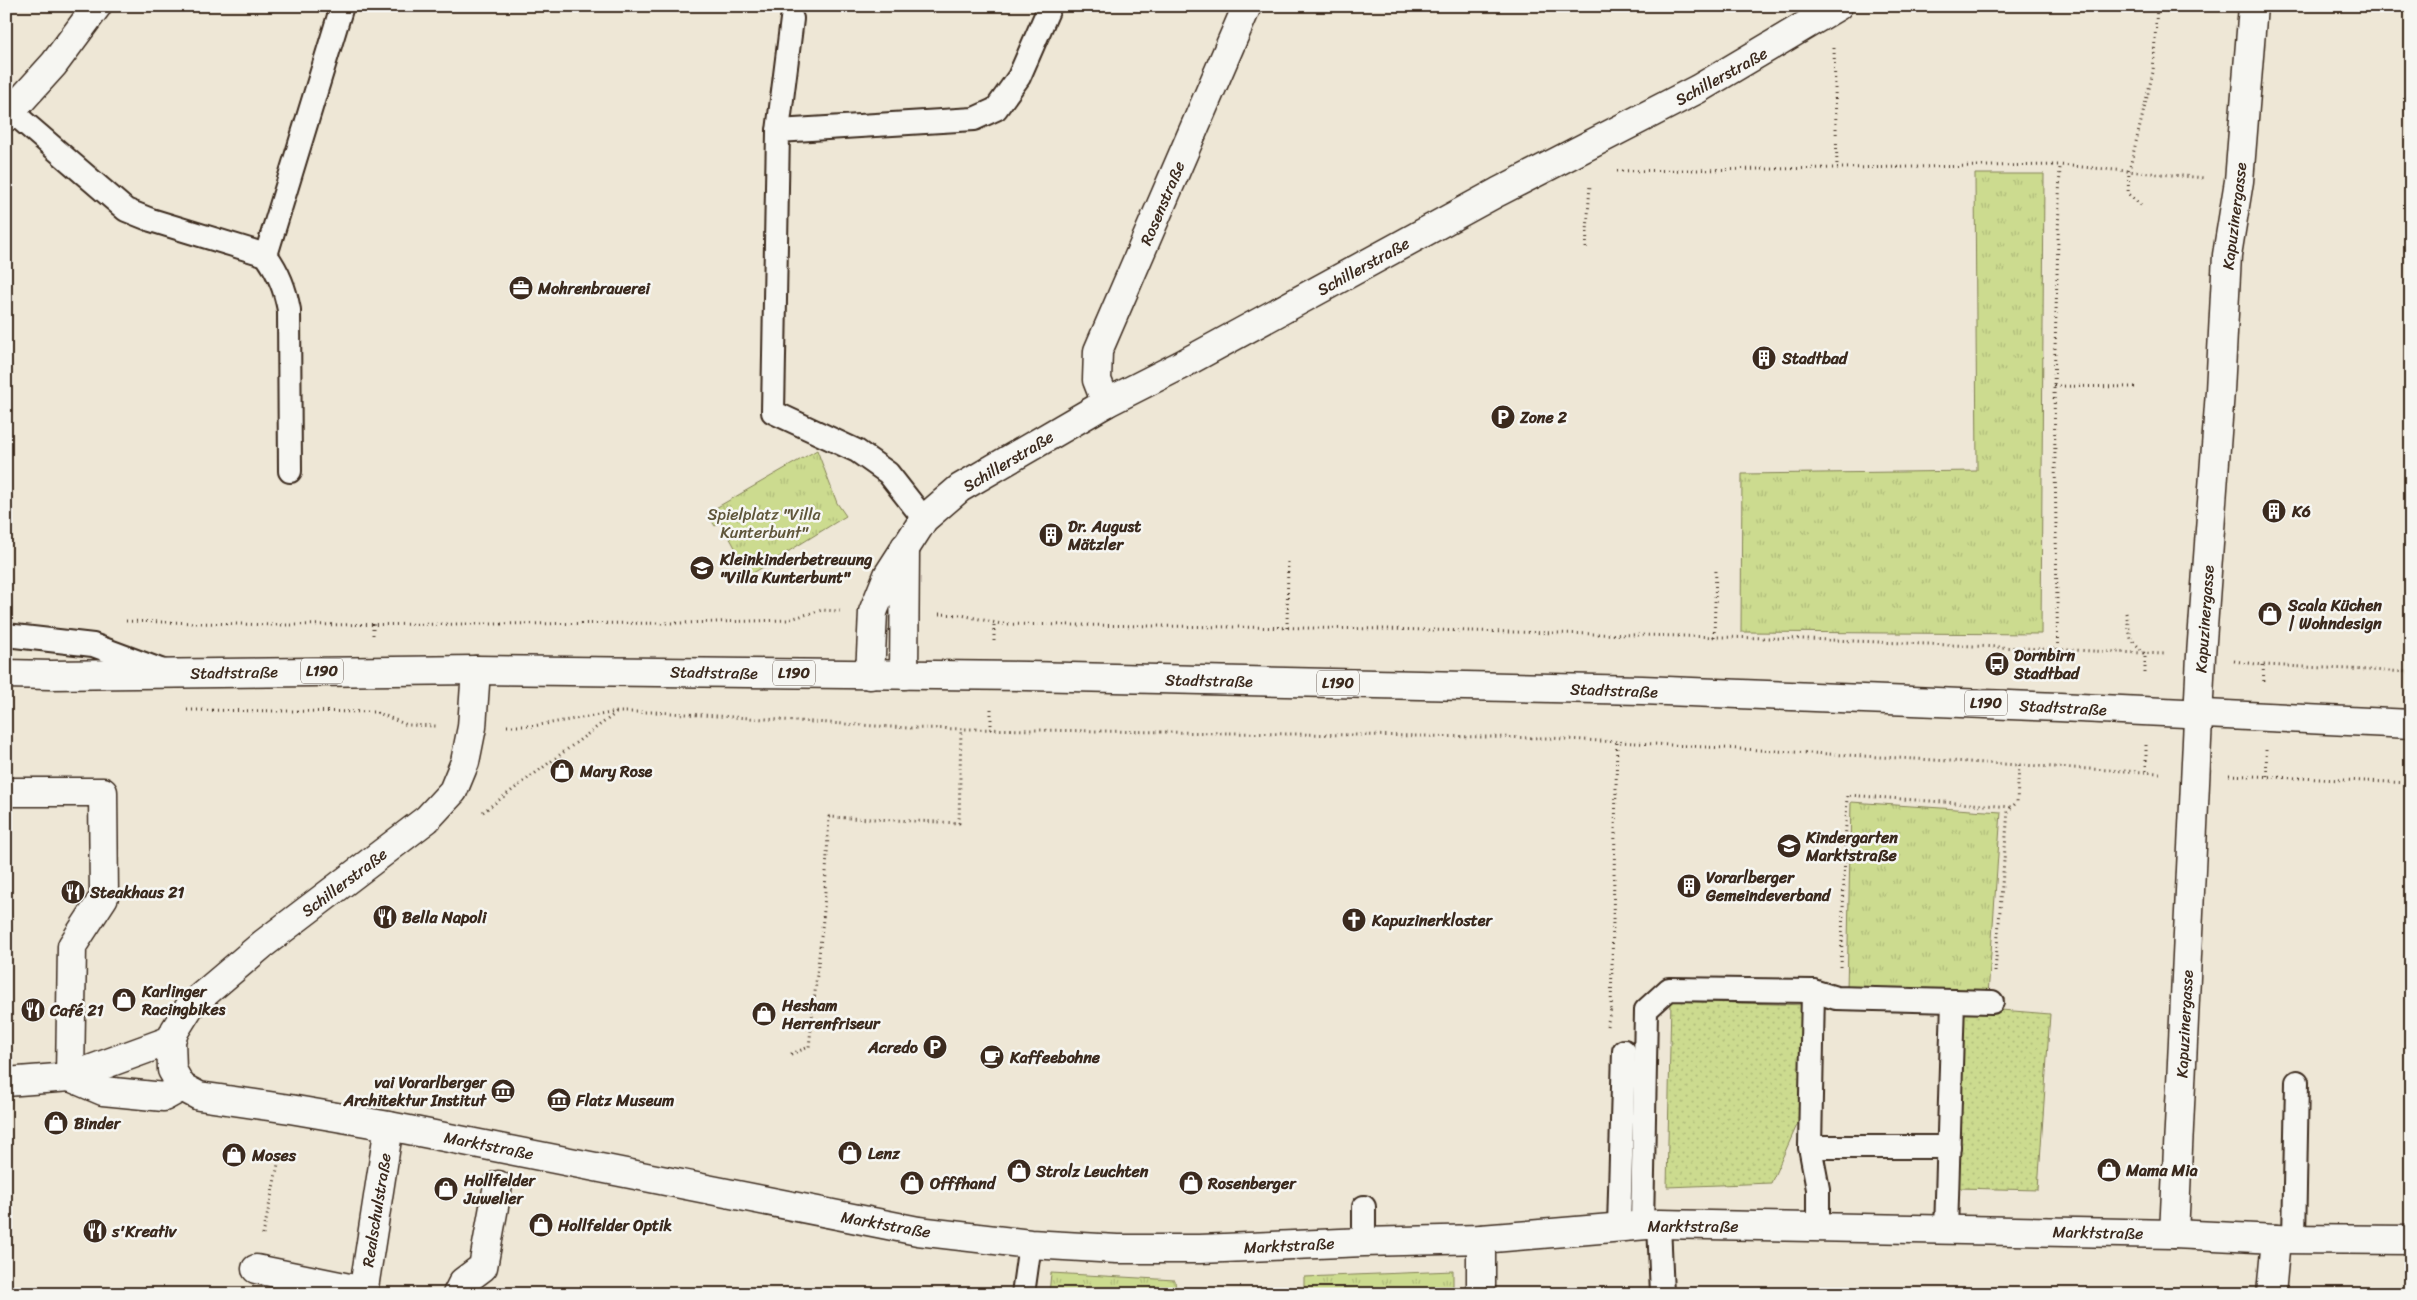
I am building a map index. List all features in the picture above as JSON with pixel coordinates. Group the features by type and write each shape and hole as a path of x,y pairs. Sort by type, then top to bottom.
{"street":[{"path":"9,114 54,64 97,6"},
{"name":"Rosenstraße","path":"1106,403 1097,380 1098,351 1247,6"},
{"name":"Kapuzinergasse","path":"2174,1234 2200,713 2201,655 2220,391 2227,255 2239,181 2253,6"},
{"name":"Schillerstraße","path":"870,675 873,612 888,575 924,519 960,488 1106,403 1190,361 1498,192 1698,90 1836,8"},
{"path":"904,675 905,547"},
{"name":"Schillerstraße","path":"177,1079 171,1040 190,1006 263,944 427,819 453,790 465,762 472,727 476,670"},
{"name":"Stadtstraße","path":"6,674 476,670 904,675 1642,690 2200,713 2411,724"},
{"path":"6,792 103,792 104,898 72,946 70,1077"},
{"path":"6,1082 70,1077 171,1040"},
{"path":"70,1077 103,1091 164,1097 177,1079"},
{"name":"Marktstraße","path":"177,1079 199,1096 389,1126 909,1229 1030,1244 1117,1249 1200,1250 1364,1242 1481,1239 1640,1225 2411,1240"},
{"name":"Realschulstraße","path":"363,1292 389,1126"},
{"path":"457,1294 463,1282 483,1267 498,1185"},
{"path":"1481,1239 1482,1294"},
{"path":"2271,1294 2285,1239"},
{"path":"256,1269 363,1292"}],"lane":[{"path":"266,255 342,6"},
{"path":"778,131 974,119 996,109 1019,77 1050,6"},
{"path":"792,19 778,131 773,412 857,451 888,473 924,519"},
{"path":"9,114 126,210 151,220 266,255 278,271 285,288 289,310 290,471"},
{"path":"6,635 93,645 169,673"},
{"path":"1640,1225 1646,1010 1669,989 1813,991 1840,998 1992,1002"},
{"path":"1813,991 1810,1147 1818,1189 1818,1227"},
{"path":"1946,1230 1954,1001"},
{"path":"1624,1051 1640,1225 1662,1294"},
{"path":"2285,1239 2297,1082"},
{"path":"1810,1147 1949,1147"},
{"path":"1364,1208 1364,1242"},
{"path":"1023,1294 1030,1244"}],"path":[{"path":"2141,205 2128,194 2129,171 2153,72 2157,6"},
{"path":"1836,8 1837,167"},
{"path":"2058,650 2054,386 2060,165"},
{"path":"1610,171 2060,165 2239,181"},
{"path":"1586,248 1590,181"},
{"path":"2054,386 2135,387"},
{"path":"1287,628 1288,559"},
{"path":"1714,637 1716,569"},
{"path":"122,621 275,625 682,623 787,620 822,610"},
{"path":"2126,612 2131,639 2145,654"},
{"path":"962,615 1001,624 1714,637 2201,655 2264,665 2411,672"},
{"path":"179,710 376,712 407,725"},
{"path":"533,726 617,712 654,712 908,728 1328,733 1549,738 2196,774 2411,783"},
{"path":"479,814 617,712"},
{"path":"792,1054 809,1047 824,910 829,817 959,823 961,729"},
{"path":"1610,1009 1617,743"},
{"path":"1992,1002 2008,811 2018,802 2019,764"},
{"path":"1840,998 1847,795 2012,807"},
{"path":"256,1269 280,1155"},
{"path":"1419,1294 1421,1290 1453,1290"}],"green space":[{"path":"1975,174 2044,174 2041,634 1741,632 1742,474 1977,471"},
{"name":"Spielplatz \"Villa Kunterbunt\"","path":"817,450 837,503 846,516 750,575 721,522 715,526 707,513"},
{"path":"1851,802 2001,812 1988,995 1847,990"},
{"path":"1671,1001 1808,1005 1806,1105 1771,1183 1667,1187"},
{"path":"1953,1001 2001,1003 2001,1010 2050,1014 2038,1190 1958,1188 1960,1133"},
{"path":"1453,1271 1453,1294 1304,1294 1304,1277"},
{"path":"1051,1273 1175,1280 1176,1294 1049,1294"}],"place":[{"name":"Mohrenbrauerei","path":"521,288"},
{"name":"Stadtbad","path":"1764,358"},
{"name":"Zone 2","path":"1503,417"},
{"name":"K6","path":"2274,511"},
{"name":"Dr. August Mätzler","path":"1051,535"},
{"name":"Kleinkinderbetreuung \"Villa Kunterbunt\"","path":"702,568"},
{"name":"Scala Küchen | Wohndesign","path":"2270,614"},
{"name":"Dornbirn Stadtbad","path":"1997,664"},
{"name":"Mary Rose","path":"562,771"},
{"name":"Kindergarten Marktstraße","path":"1789,846"},
{"name":"Vorarlberger Gemeindeverband","path":"1689,886"},
{"name":"Steakhaus 21","path":"73,892"},
{"name":"Bella Napoli","path":"385,917"},
{"name":"Kapuzinerkloster","path":"1354,920"},
{"name":"Karlinger Racingbikes","path":"124,1000"},
{"name":"Café 21","path":"33,1010"},
{"name":"Hesham Herrenfriseur","path":"764,1014"},
{"name":"Acredo","path":"935,1047"},
{"name":"Kaffeebohne","path":"992,1057"},
{"name":"vai Vorarlberger Architektur Institut","path":"503,1091"},
{"name":"Flatz Museum","path":"559,1100"},
{"name":"Binder","path":"56,1123"},
{"name":"Lenz","path":"850,1153"},
{"name":"Moses","path":"234,1155"},
{"name":"Mama Mia","path":"2109,1170"},
{"name":"Strolz Leuchten","path":"1019,1171"},
{"name":"Offfhand","path":"912,1183"},
{"name":"Rosenberger","path":"1191,1183"},
{"name":"Hollfelder Juwelier","path":"446,1189"},
{"name":"Hollfelder Optik","path":"541,1225"},
{"name":"s'Kreativ","path":"95,1231"}]}
